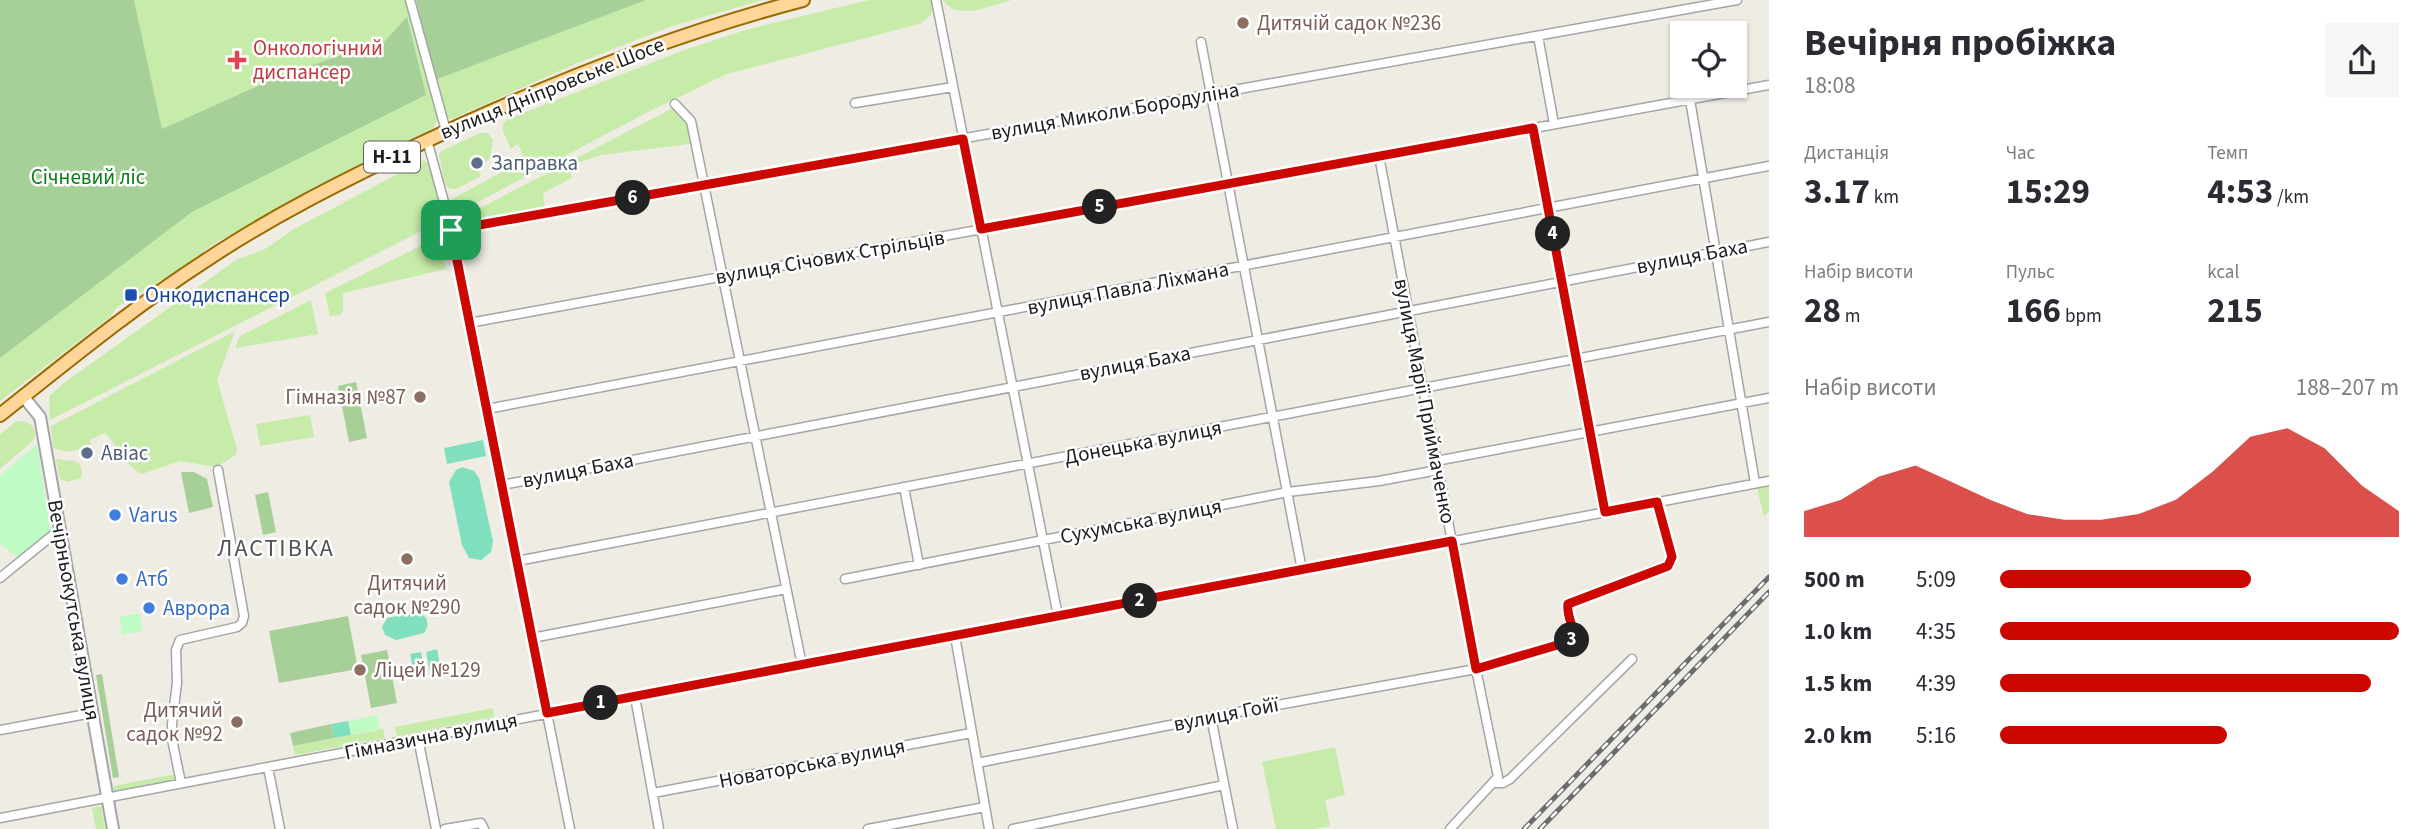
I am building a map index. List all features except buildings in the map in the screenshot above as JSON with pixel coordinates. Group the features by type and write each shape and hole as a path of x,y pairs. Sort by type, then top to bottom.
{"main road":[{"name":"вулиця Дніпровське Шосе","path":"0,415 90,343 206,260 312,198 446,131 628,55 685,34 803,0"}],"street":[{"path":"410,0 446,131"},
{"path":"936,0 1058,616"},
{"name":"вулиця Миколи Бородуліна","path":"451,230 1737,0"},
{"path":"1538,36 1554,124"},
{"path":"1201,42 1303,570"},
{"name":"вулиця Січових Стрільців","path":"469,323 1769,85"},
{"path":"855,103 953,87"},
{"path":"1690,100 1755,484"},
{"path":"675,104 691,121 802,665"},
{"path":"1533,128 1605,512"},
{"path":"427,140 451,230 570,829"},
{"name":"вулиця Марії Приймаченко","path":"1379,156 1476,669 1498,771 1498,777 1493,783"},
{"name":"вулиця Павла Ліхмана","path":"486,409 1769,166"},
{"name":"вулиця Баха","path":"502,485 1769,242"},
{"name":"Донецька вулиця","path":"517,562 1769,322"},
{"name":"Вечірньокутська вулиця","path":"23,396 40,417 113,829"},
{"name":"Сухумська вулиця","path":"845,579 1288,492 1379,481 1590,432 1769,398"},
{"path":"181,783 172,739 177,683 176,650 180,640 237,627 243,623 244,616 218,470"},
{"name":"Гімназична вулиця","path":"0,818 1769,481"},
{"path":"904,487 919,565"},
{"path":"1476,669 1571,641 1574,631 1567,610 1568,604 1671,563 1672,553 1657,502"},
{"path":"0,578 60,530"},
{"path":"532,638 786,589"},
{"path":"954,636 989,829"},
{"path":"1450,829 1493,783 1503,783 1510,779 1632,659"},
{"name":"вулиця Гойї","path":"977,763 1211,716 1476,669"},
{"path":"635,697 659,829"},
{"path":"0,730 92,713"},
{"path":"1211,716 1233,829"},
{"name":"Новаторська вулиця","path":"653,793 971,733"},
{"path":"418,738 436,829"},
{"path":"268,767 280,829"},
{"path":"1013,829 1224,785"},
{"path":"868,829 985,807"},
{"path":"445,829 481,823 484,829"}],"green space":[{"name":"Січневий ліс","path":"0,0 134,0 162,129 278,77 384,42 407,17 426,95 192,212 0,358"},
{"path":"134,0 408,0 438,119 433,128 309,190 212,245 180,269 116,308 110,317 0,401 0,358 192,212 426,95 384,42 375,43 278,77 162,129"},
{"path":"416,0 646,0 435,80"},
{"path":"646,0 763,0 672,26 575,64 452,119 445,117 435,80"},
{"path":"869,0 932,0 933,8 929,17 919,24 727,74 644,114 457,213 453,212 449,203 452,199 504,171 523,155 518,144 511,149 503,132 503,124 508,119 687,49 749,29"},
{"path":"943,0 1012,0 966,11 949,7"},
{"path":"677,106 691,121 696,143 601,155 569,166 572,178 543,193 546,213 468,227 459,219"},
{"path":"480,133 488,133 493,140 490,159 477,167 481,176 456,189 450,189 445,184 439,155 441,151"},
{"path":"424,160 430,165 441,213 441,219 437,223 50,420 49,396 64,383 236,260 265,249 294,229"},
{"path":"439,237 446,269 343,293 343,311 340,315 330,316 325,293"},
{"path":"311,300 318,334 235,348 240,336"},
{"path":"235,331 217,380 237,449 236,455 216,467 180,461 142,474 129,464 105,433 90,440 91,445 77,450 63,451 53,447 51,426"},
{"path":"356,382 367,438 349,442 338,386"},
{"path":"310,415 314,437 260,446 256,424"},
{"path":"16,421 31,425 35,431 34,440 0,469 0,435"},
{"path":"483,440 486,456 447,464 444,448"},
{"path":"37,444 51,531 49,537 21,560 0,544 0,476"},
{"path":"56,459 80,464 81,478 68,482 60,479"},
{"path":"462,467 474,471 479,478 493,541 491,552 481,560 469,558 462,545 449,482 456,470"},
{"path":"181,472 194,472 207,479 213,507 189,513"},
{"path":"1769,482 1769,511 1764,517 1756,484"},
{"path":"268,492 276,532 263,535 255,495"},
{"path":"415,612 422,614 427,620 424,633 396,640 385,635 382,627 387,618"},
{"path":"140,613 143,631 122,635 119,617"},
{"path":"348,616 358,669 279,683 269,631"},
{"path":"437,649 441,670 430,672 426,652"},
{"path":"387,650 397,703 371,708 361,655"},
{"path":"421,652 425,673 414,675 410,654"},
{"path":"102,674 119,777 113,778 96,675"},
{"path":"493,708 494,717 397,736 395,727"},
{"path":"377,715 380,729 351,735 348,721"},
{"path":"348,721 351,735 334,738 331,724"},
{"path":"331,724 334,738 293,746 290,733"},
{"path":"383,729 385,738 295,755 293,746"},
{"path":"1335,747 1345,795 1325,800 1330,826 1276,829 1262,762"},
{"path":"176,774 178,780 115,792 113,786"},
{"path":"101,806 105,829 96,829 92,808"}],"railway":[{"path":"1524,829 1769,577"},
{"path":"1540,829 1769,592"}],"place":[{"name":"Дитячій садок №236","path":"1243,23"},
{"name":"Онкологічний диспансер","path":"237,60"},
{"name":"Заправка","path":"477,163"},
{"name":"Онкодиспансер","path":"131,295"},
{"name":"Гімназія №87","path":"420,397"},
{"name":"Авіас","path":"87,453"},
{"name":"Varus","path":"115,515"},
{"name":"Дитячий садок №290","path":"407,559"},
{"name":"Атб","path":"122,579"},
{"name":"Аврора","path":"149,608"},
{"name":"Ліцей №129","path":"360,670"},
{"name":"Дитячий садок №92","path":"237,722"}],"district":[{"name":"ЛАСТІВКА","path":"276,548"}],"route":[{"path":"1533,128 1605,512 1657,502 1672,560 1668,566 1568,604 1567,610 1574,631 1571,641 1476,669 1452,541 547,713 451,230 963,139 981,229 1533,128"}]}
